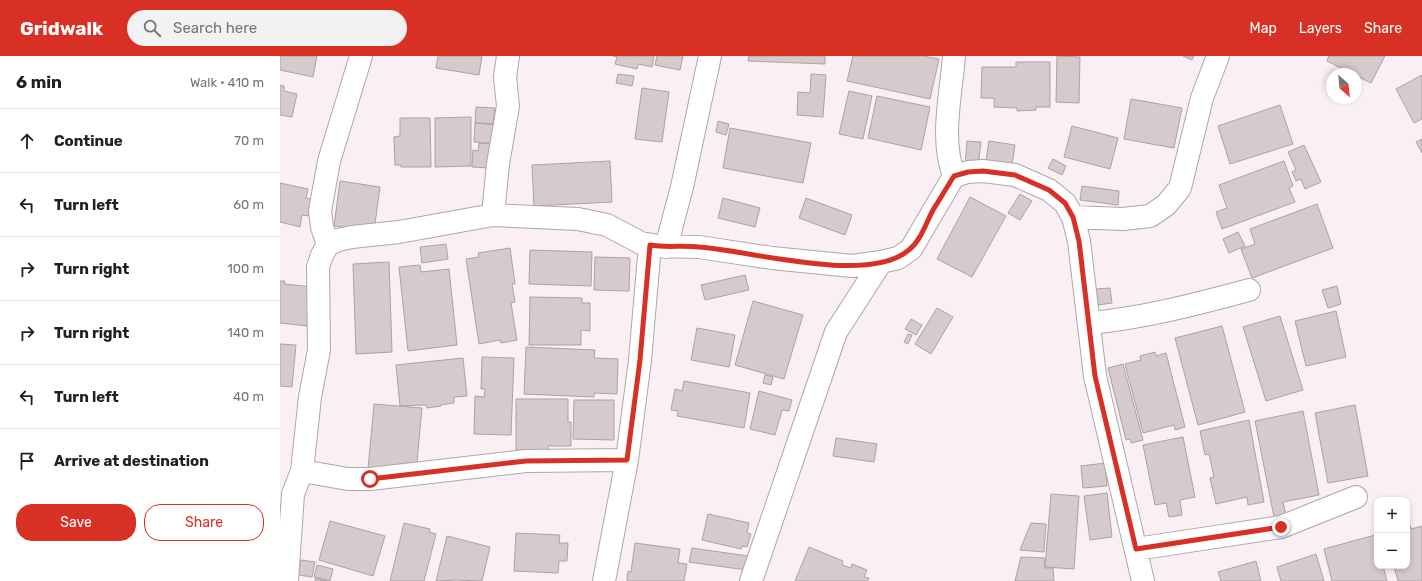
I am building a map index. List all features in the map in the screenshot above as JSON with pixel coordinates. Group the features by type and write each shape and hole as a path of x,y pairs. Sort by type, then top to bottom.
{"street":[{"path":"328,245 322,227 320,211 321,204 329,161 360,56"},
{"path":"493,215 498,164 508,106 505,77 508,56"},
{"path":"604,581 627,460 640,360 658,246 682,187 710,56"},
{"path":"954,56 947,137 948,158 954,176"},
{"path":"1073,217 1123,220 1150,216 1166,205 1180,188 1202,98 1218,56"},
{"path":"287,581 287,495 302,470 310,397 319,350 318,267 322,255 328,245 338,240 352,237 399,232 493,215 578,219 607,225 641,243 658,246 699,246 772,258 852,266 898,258 911,249 954,176 968,172 983,171 1015,175 1049,190 1065,203 1073,217 1079,241 1090,323 1095,376 1143,581"},
{"path":"751,581 836,332 881,262"},
{"path":"1090,323 1122,320 1249,290"},
{"path":"302,470 348,479 370,479 526,461 627,460"},
{"path":"1136,549 1281,527 1356,497"}],"building":[{"path":"280,56 317,56 313,77 280,70"},
{"path":"438,56 482,56 479,75 436,68"},
{"path":"613,56 654,56 652,67 638,64 637,69 615,64 617,57"},
{"path":"657,56 683,56 680,70 655,65"},
{"path":"749,56 825,56 825,64 748,61"},
{"path":"853,56 924,56 939,59 930,99 847,81"},
{"path":"1057,56 1080,57 1079,103 1056,102"},
{"path":"1183,56 1194,56 1192,60"},
{"path":"1329,56 1385,56 1371,83 1362,78 1362,68 1341,68 1327,61"},
{"path":"1016,62 1050,62 1050,107 1036,107 1036,110 1017,111 1017,108 994,107 994,98 981,98 982,67 1016,67"},
{"path":"618,74 634,76 632,86 616,83"},
{"path":"811,74 826,75 823,117 797,115 798,92 810,93"},
{"path":"1422,75 1422,119 1414,123 1396,89"},
{"path":"280,85 284,86 284,91 297,94 292,117 280,115"},
{"path":"642,88 669,92 662,142 635,139"},
{"path":"849,91 872,96 863,139 839,134"},
{"path":"877,96 930,107 921,150 868,138"},
{"path":"1131,99 1182,108 1174,148 1124,139"},
{"path":"1280,105 1293,144 1230,164 1218,126"},
{"path":"476,107 495,108 493,124 475,123"},
{"path":"471,117 471,166 435,167 435,118"},
{"path":"400,118 430,118 431,167 401,167 400,165 395,165 394,137 400,136"},
{"path":"718,121 729,124 726,135 716,132"},
{"path":"475,123 499,125 498,144 474,142"},
{"path":"1072,126 1118,138 1110,169 1064,157"},
{"path":"730,128 811,143 803,183 723,168"},
{"path":"1422,139 1422,153 1416,142"},
{"path":"967,141 981,142 978,166 965,165"},
{"path":"989,141 1015,145 1012,165 986,160"},
{"path":"479,143 491,144 489,168 472,167 473,150 478,151"},
{"path":"1304,145 1321,182 1305,189 1301,179 1296,181 1292,172 1296,170 1288,152"},
{"path":"1053,159 1066,166 1062,175 1048,168"},
{"path":"610,161 612,202 534,206 532,165"},
{"path":"1284,161 1293,186 1289,188 1295,202 1222,229 1216,212 1227,208 1219,185"},
{"path":"340,181 380,187 374,231 334,226"},
{"path":"280,183 308,189 306,198 311,199 308,216 302,215 300,227 280,222"},
{"path":"1082,186 1119,191 1118,205 1080,200"},
{"path":"1020,194 1032,201 1020,220 1008,213"},
{"path":"970,197 1006,216 972,277 937,259"},
{"path":"723,198 760,208 755,227 718,218"},
{"path":"806,198 852,215 845,235 799,218"},
{"path":"1317,204 1333,248 1252,278 1241,249 1255,244 1250,229"},
{"path":"1238,232 1245,246 1229,253 1223,239"},
{"path":"446,244 448,259 422,263 420,247"},
{"path":"510,248 515,284 512,284 515,302 511,303 517,340 501,343 500,340 479,344 466,259 479,257 478,253"},
{"path":"530,250 592,252 591,286 529,284"},
{"path":"595,257 630,258 629,291 594,290"},
{"path":"389,262 392,352 356,354 353,264"},
{"path":"420,265 421,272 449,269 457,345 408,351 399,267"},
{"path":"745,275 749,290 705,300 701,285"},
{"path":"280,281 285,281 284,284 313,287 307,326 280,323"},
{"path":"1337,286 1341,304 1328,308 1322,290"},
{"path":"1110,288 1112,303 1098,305 1096,289"},
{"path":"530,297 582,298 582,303 590,303 590,331 581,330 581,345 529,345"},
{"path":"753,301 803,315 784,379 735,365"},
{"path":"937,308 953,317 931,354 915,344"},
{"path":"1336,311 1346,357 1306,366 1295,321"},
{"path":"1280,316 1303,390 1266,401 1243,327"},
{"path":"911,319 922,325 916,335 905,329"},
{"path":"1222,326 1245,412 1198,425 1175,338"},
{"path":"697,328 735,335 729,367 691,360"},
{"path":"908,334 912,335 908,344 904,342"},
{"path":"280,344 296,345 292,387 280,386"},
{"path":"526,347 595,350 594,358 618,359 617,394 594,393 594,397 524,394"},
{"path":"1155,352 1156,356 1166,353 1185,427 1175,430 1174,425 1143,433 1125,364 1141,360 1140,356"},
{"path":"482,357 514,358 511,435 474,434 475,396 484,397 485,389 481,389"},
{"path":"463,358 467,396 454,397 454,403 440,405 441,406 427,408 426,405 400,406 396,365"},
{"path":"1123,364 1143,440 1131,443 1130,439 1126,440 1108,368"},
{"path":"765,375 773,377 771,385 763,383"},
{"path":"684,381 750,393 744,428 677,416 678,411 671,410 675,389 682,391"},
{"path":"759,391 792,400 789,411 782,410 775,435 750,429"},
{"path":"516,399 568,399 568,422 571,422 571,446 548,446 548,450 516,450"},
{"path":"574,400 614,400 614,440 573,439"},
{"path":"374,404 422,408 416,473 368,469"},
{"path":"1355,405 1368,476 1328,483 1315,413"},
{"path":"1303,411 1319,495 1283,502 1286,515 1274,517 1255,421"},
{"path":"1249,420 1264,502 1248,505 1247,497 1216,504 1210,478 1214,477 1209,454 1205,455 1200,431"},
{"path":"1183,437 1195,497 1180,500 1182,515 1169,517 1166,503 1155,505 1143,445"},
{"path":"836,438 877,444 874,462 833,456"},
{"path":"1105,463 1107,486 1083,488 1081,466"},
{"path":"1107,493 1112,537 1090,540 1084,496"},
{"path":"1051,494 1079,496 1074,569 1045,567"},
{"path":"708,514 749,523 747,533 751,534 747,547 742,546 741,549 702,540"},
{"path":"330,521 385,536 373,576 319,560"},
{"path":"404,523 430,529 429,532 436,534 424,581 390,581"},
{"path":"1031,523 1046,524 1044,552 1020,550"},
{"path":"1410,526 1411,529 1422,526 1422,581 1398,581 1395,569 1410,569"},
{"path":"516,533 560,535 559,543 568,543 567,561 559,561 558,573 514,571"},
{"path":"1374,535 1374,569 1384,569 1387,581 1332,581 1324,549"},
{"path":"447,536 490,547 482,581 436,581"},
{"path":"635,543 680,549 678,563 687,564 684,581 627,581 628,571 631,572"},
{"path":"809,547 843,561 842,565 851,568 852,564 867,570 864,577 869,578 868,581 795,581"},
{"path":"692,548 748,556 746,570 689,562"},
{"path":"1316,554 1324,581 1281,581 1277,567"},
{"path":"1021,557 1044,558 1045,568 1053,568 1054,581 1015,581"},
{"path":"301,560 315,562 312,577 298,575"},
{"path":"1256,561 1261,581 1221,581 1218,572"},
{"path":"317,565 333,569 330,581 314,577"},
{"path":"316,578 327,581 315,581"}],"route":[{"path":"370,479 526,461 627,460 640,360 650,245 699,246 772,258 852,266 881,262 898,258 911,249 954,176 968,172 983,171 1015,175 1049,190 1065,203 1073,217 1079,241 1083,283 1090,323 1095,376 1136,549 1281,527"}]}
